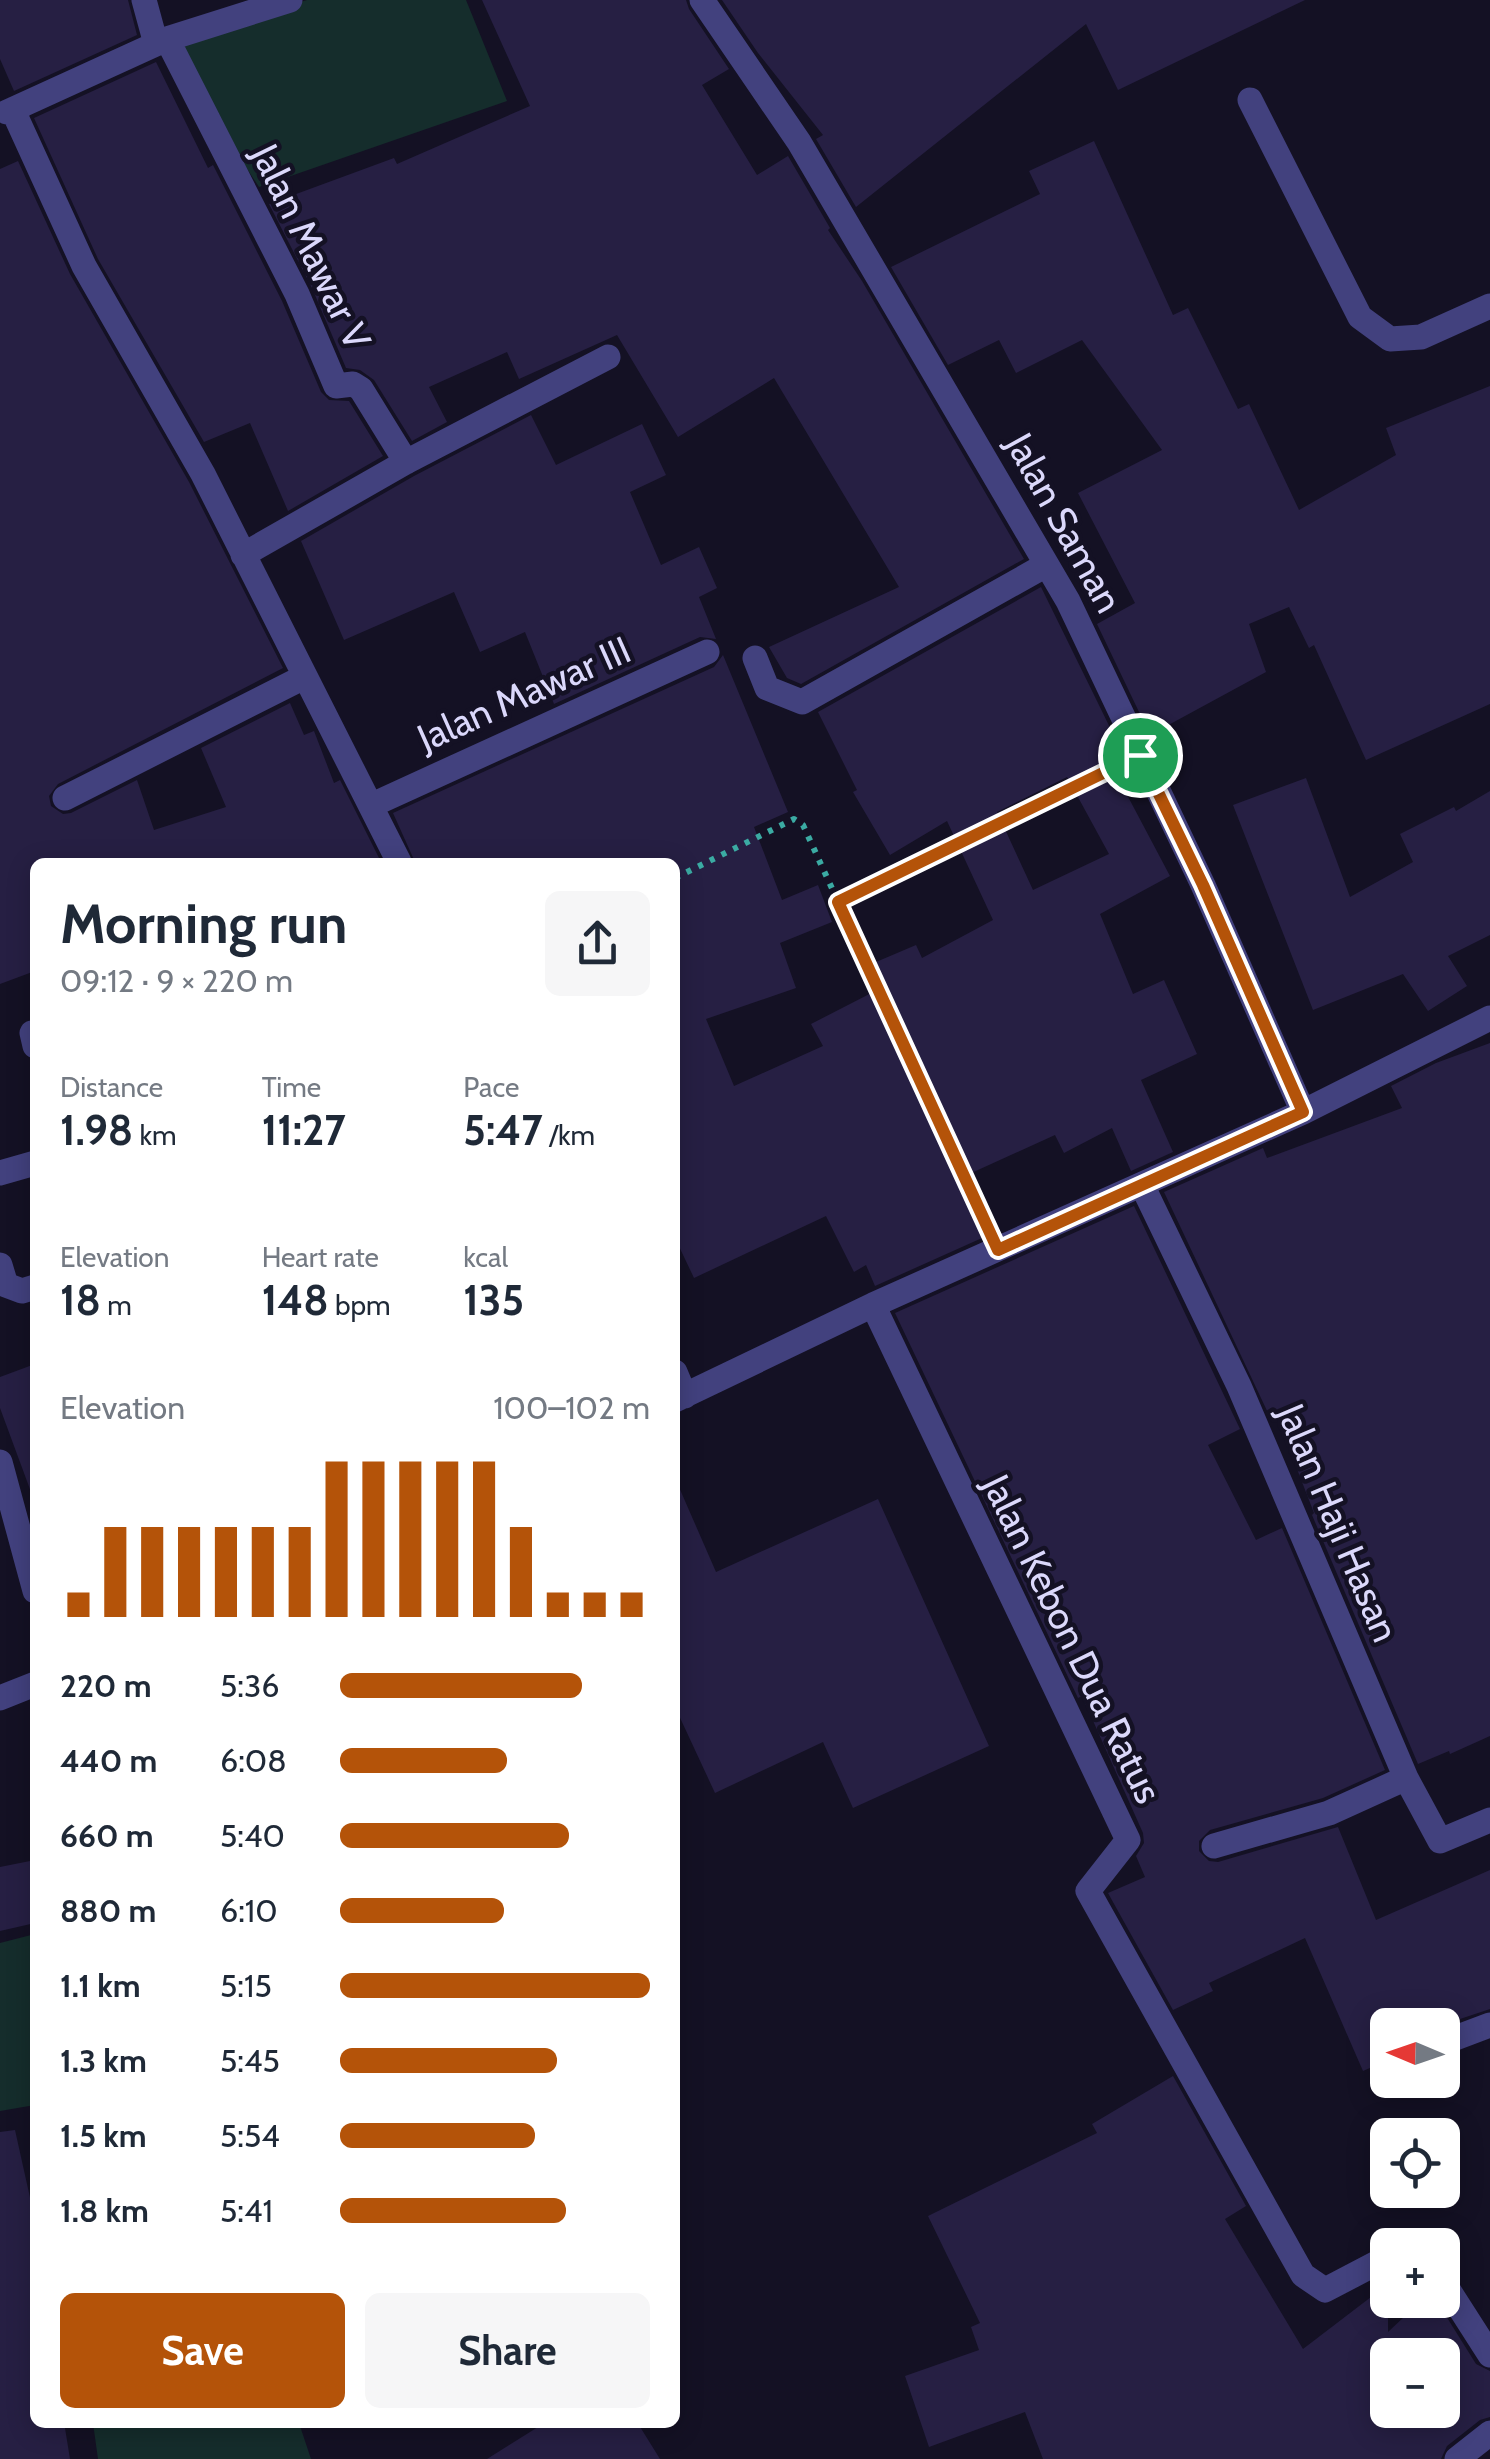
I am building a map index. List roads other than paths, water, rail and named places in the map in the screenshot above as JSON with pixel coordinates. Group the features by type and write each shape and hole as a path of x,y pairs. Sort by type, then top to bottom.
{"street":[{"path":"144,0 155,44"},
{"path":"290,0 155,44 9,111 16,116 84,266 203,474 397,858"},
{"name":"Jalan Saman","path":"702,0 800,142 1068,602 1203,885 1303,1112"},
{"name":"Jalan Mawar V","path":"155,44 297,294 336,386 353,384 362,389 406,462"},
{"path":"1250,100 1360,317 1390,339 1421,336 1490,306"},
{"path":"243,555 406,462 608,357"},
{"path":"755,658 767,688 802,702 1046,566"},
{"name":"Jalan Mawar III","path":"372,805 707,652"},
{"path":"65,798 304,677"},
{"path":"680,1398 873,1304 1303,1112 1490,1018"},
{"path":"0,1173 30,1164"},
{"name":"Jalan Haji Hasan","path":"1142,1185 1239,1386 1406,1778 1440,1842 1490,1820"},
{"path":"0,1264 6,1285 22,1291 30,1289"},
{"name":"Jalan Kebon Dua Ratus","path":"873,1304 1128,1840 1088,1892 1303,2275 1325,2290 1370,2266"},
{"path":"0,1462 30,1573"},
{"path":"0,1698 30,1686"},
{"path":"1214,1846 1329,1813 1406,1778"},
{"path":"1460,2036 1490,2025"},
{"path":"1460,2308 1490,2355"},
{"path":"1456,2459 1490,2433"}]}
